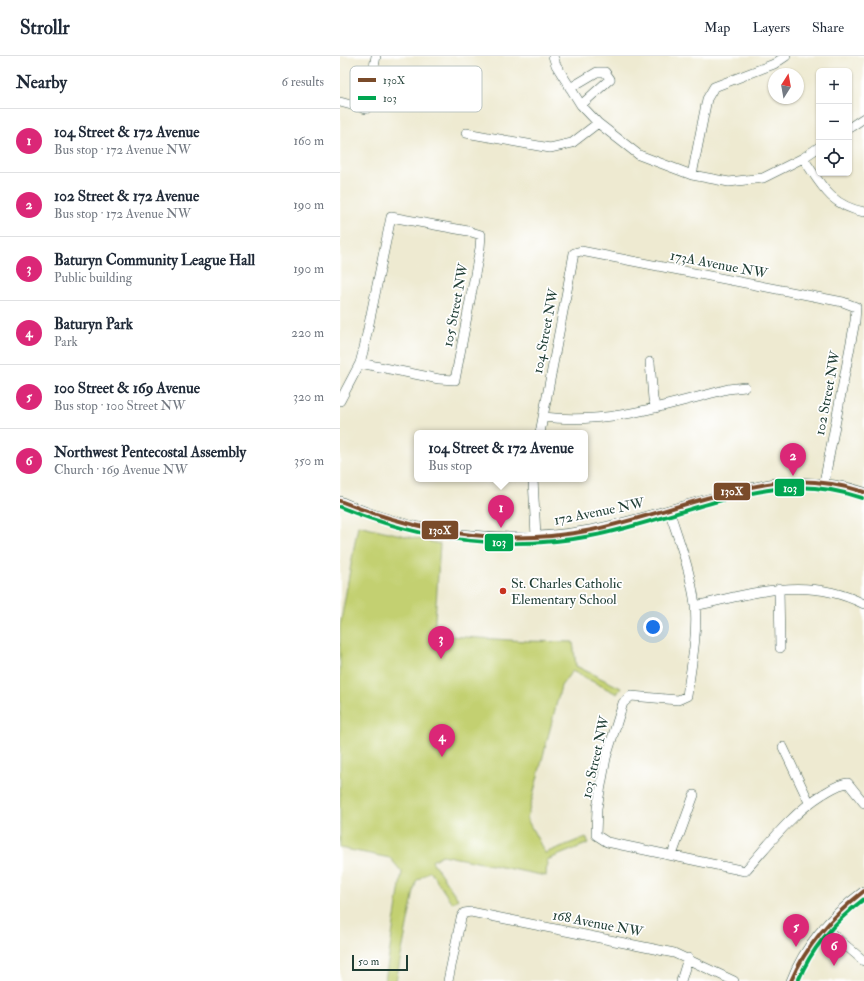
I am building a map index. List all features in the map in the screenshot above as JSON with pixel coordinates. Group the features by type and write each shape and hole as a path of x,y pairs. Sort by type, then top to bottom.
{"street":[{"path":"374,66 376,56"},
{"path":"553,56 570,88 581,104 598,123 639,155 692,175 729,182 763,178 803,158 816,149"},
{"path":"692,175 707,98 714,87 774,64 786,56"},
{"path":"570,88 597,72 605,72 610,79 581,104"},
{"path":"340,102 350,105"},
{"path":"852,126 864,118"},
{"path":"466,132 550,148 572,142 598,123"},
{"path":"803,158 831,198 855,210 864,212"},
{"name":"105 Street NW","path":"391,217 468,231 481,235 480,248 455,380 439,379 360,363 391,217"},
{"name":"173A Avenue NW","path":"576,251 843,302 856,307"},
{"name":"104 Street NW","path":"541,430 572,264 576,251"},
{"name":"102 Street NW","path":"824,483 855,321 856,307"},
{"path":"650,362 653,399 656,408"},
{"path":"340,401 360,363"},
{"path":"543,417 597,418 625,415 728,389 745,387"},
{"path":"534,482 536,536"},
{"name":"172 Avenue NW","path":"340,501 394,522 431,530 482,536 536,536 590,530 763,486 788,482 824,483 864,492"},
{"name":"103 Street NW","path":"669,510 685,560 695,606 694,640 687,696 678,700 631,696 623,703 611,739 602,777 596,835 607,842 672,855"},
{"path":"695,606 779,588 822,590 856,600 864,604"},
{"path":"779,588 780,648"},
{"path":"784,747 809,802"},
{"path":"694,795 672,855 745,871 776,834 809,802 840,783 848,783 864,803"},
{"path":"791,981 806,951 824,927 849,902 864,891"},
{"name":"168 Avenue NW","path":"448,981 459,925 464,913 471,912 674,953 688,958 734,981"},
{"path":"824,927 864,961"},
{"path":"681,981 688,958"}],"green space":[{"path":"358,525 440,544 434,635 525,641 573,642 576,666 621,688 617,694 572,671 561,686 527,819 545,853 586,837 589,843 547,860 546,876 442,855 432,861 458,899 452,903 430,871 416,881 396,981 385,981 402,872 390,858 340,848 340,626"}],"transit line":[{"name":"130X","path":"340,501 370,512 432,529 496,537 528,537 560,535 615,525 705,498 774,483 797,481 820,483 842,486 864,492"},
{"name":"103","path":"340,507 401,528 432,535 495,543 527,543 559,541 591,536 638,525 729,498 776,489 797,487 819,489 841,492 862,498"},
{"name":"130X","path":"791,981 797,968 813,943 841,910 864,891"},
{"name":"103","path":"798,981 810,957 825,936 843,916 864,899"}],"place":[{"name":"102 Street & 172 Avenue","path":"793,476"},
{"name":"104 Street & 172 Avenue","path":"501,528"},
{"name":"St. Charles Catholic Elementary School","path":"503,591"},
{"name":"Baturyn Community League Hall","path":"441,659"},
{"name":"Baturyn Park","path":"442,757"},
{"name":"100 Street & 169 Avenue","path":"796,947"},
{"name":"Northwest Pentecostal Assembly","path":"834,966"}]}
